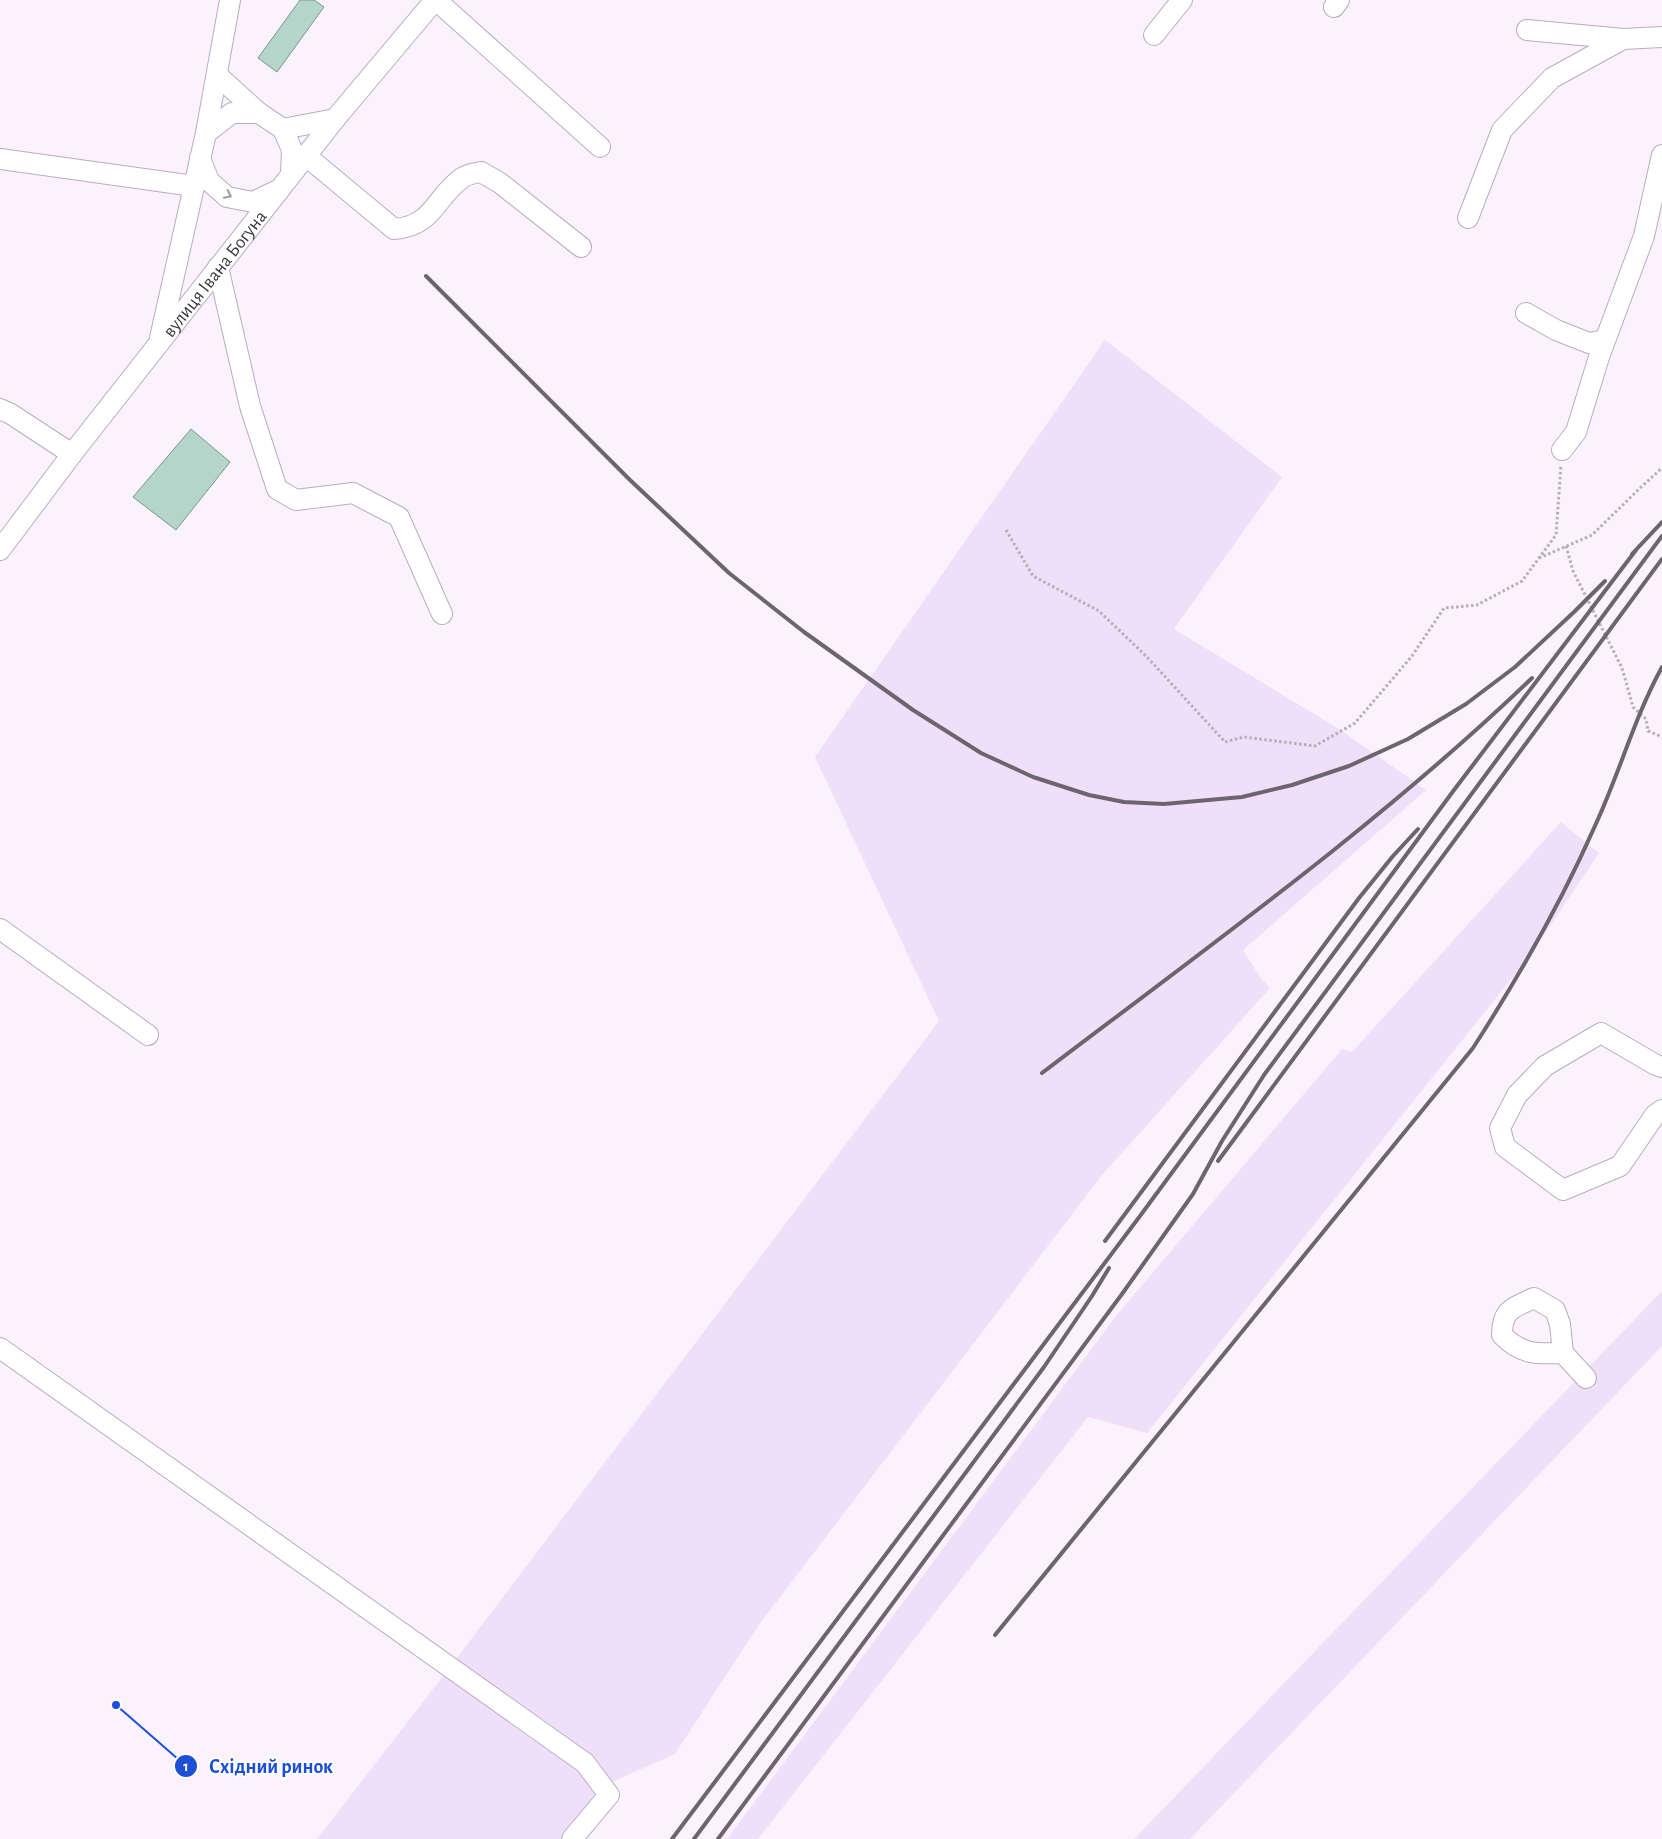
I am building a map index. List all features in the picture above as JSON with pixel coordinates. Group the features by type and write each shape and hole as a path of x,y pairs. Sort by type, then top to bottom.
{"street":[{"path":"159,344 206,133 230,0"},
{"path":"436,0 600,147"},
{"name":"вулиця Івана Богуна","path":"0,550 72,454 334,118 436,0"},
{"path":"1154,35 1182,0"},
{"path":"1527,30 1624,39 1662,37"},
{"path":"1468,218 1502,130 1552,78 1624,39"},
{"path":"217,75 259,113 283,129 292,150 291,173"},
{"path":"206,133 232,113 259,113"},
{"path":"283,129 334,118"},
{"path":"306,155 394,228 407,228 426,219 463,176 481,172 500,183 581,247"},
{"path":"1562,450 1576,432 1605,340 1644,236 1662,155"},
{"path":"200,158 209,181 227,197 253,202 279,189"},
{"path":"0,159 194,186"},
{"path":"218,268 250,406 277,489 296,500 353,493 400,517 442,614"},
{"path":"1526,313 1556,330 1589,342 1605,340"},
{"path":"0,409 11,414 72,454"},
{"path":"0,929 148,1035"},
{"path":"1662,1067 1601,1033 1544,1066 1517,1095 1500,1128 1505,1147 1564,1190 1620,1166 1656,1115 1662,1110"},
{"path":"0,1348 585,1762 609,1795 572,1839"},
{"path":"1563,1353 1586,1378"}],"path":[{"path":"1006,530 1034,576 1099,611 1147,657 1225,742 1244,736 1315,746 1355,723 1412,656 1444,608 1477,605 1522,581 1556,535 1562,450"},
{"path":"1539,558 1592,535 1662,468"},
{"path":"1566,546 1573,571 1622,668 1633,707 1646,719 1648,730 1662,737"}],"shaded area":[{"path":"1105,340 1282,477 1174,629 1339,729 1426,790 1243,950 1260,977 1270,988 1102,1175 758,1626 675,1754 603,1786 572,1839 317,1839 450,1667 939,1021 815,757"},
{"path":"1561,822 1599,853 1529,957 1147,1433 1088,1417 758,1839 727,1839 1116,1316 1342,1049 1352,1052"},
{"path":"1662,1291 1662,1346 1190,1839 1134,1839"}],"building":[{"path":"300,0 314,0 324,7 277,72 258,58"},
{"path":"191,429 230,462 176,530 133,497"}],"railway":[{"path":"426,276 630,480 729,573 804,632 913,710 981,753 1033,777 1089,795 1124,802 1164,804 1242,797 1292,785 1349,766 1408,739 1466,704 1515,667 1605,581"},
{"path":"1632,554 1662,522"},
{"path":"718,1839 1122,1294 1193,1194 1222,1141 1264,1075 1662,536"},
{"path":"672,1839 1140,1216 1454,790 1636,550"},
{"path":"1218,1161 1662,559"},
{"path":"995,1635 1473,1048 1522,968 1553,913 1581,857 1603,808 1643,706 1662,667"},
{"path":"1042,1073 1231,930 1355,833 1415,783 1532,678"},
{"path":"1105,1241 1359,898 1418,829"},
{"path":"694,1839 1044,1367 1109,1268"}],"place":[{"name":"Східний ринок","path":"116,1705"}]}
